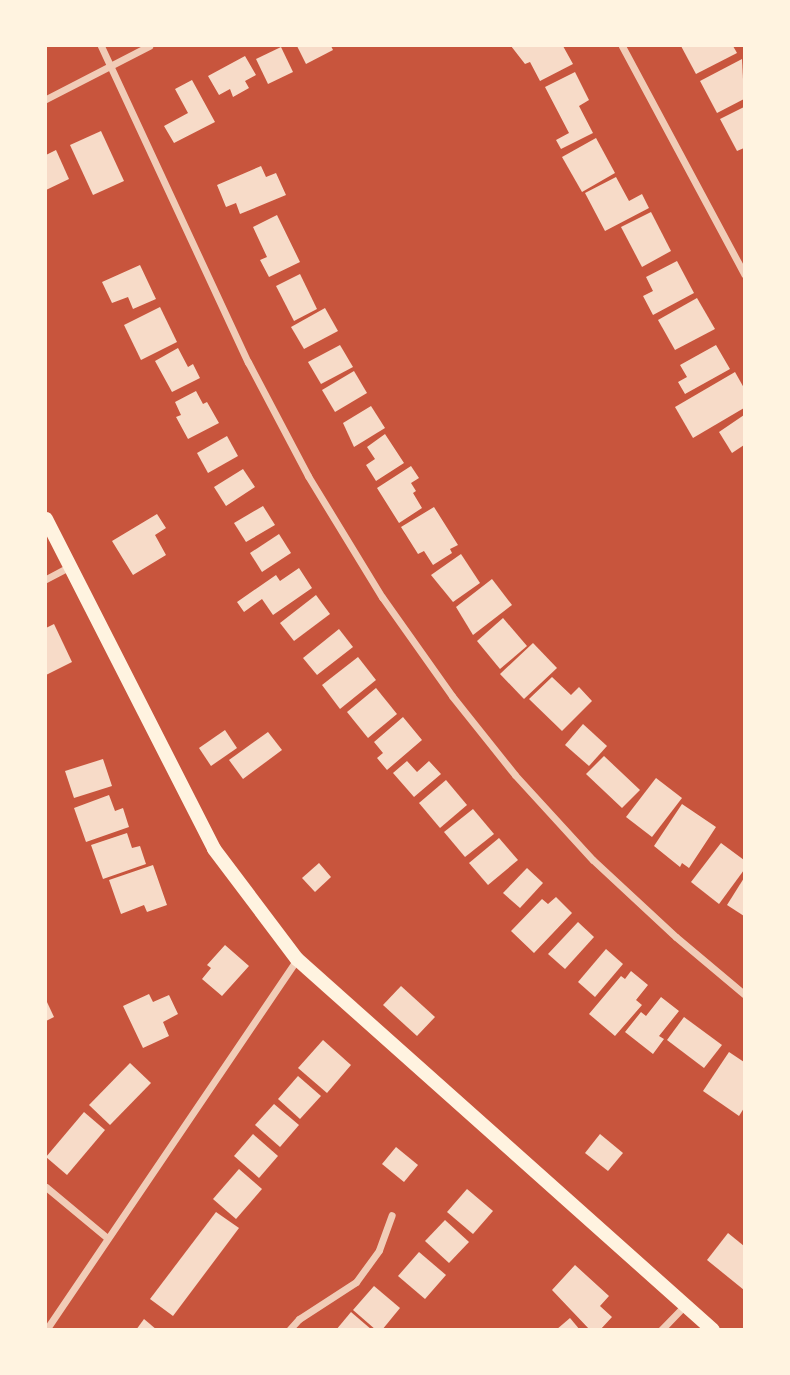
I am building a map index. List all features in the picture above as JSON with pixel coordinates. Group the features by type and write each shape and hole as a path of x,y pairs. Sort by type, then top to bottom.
{"main road":[{"path":"46,519 214,849 297,959 713,1329"}],"street":[{"path":"101,46 248,362 308,476 382,597 452,696 507,765 593,860 676,937 744,994"},
{"path":"46,99 149,46"},
{"path":"622,46 744,274"},
{"path":"46,579 69,567"},
{"path":"46,1329 297,959"},
{"path":"46,1187 106,1237"},
{"path":"289,1329 299,1319 356,1282 379,1250 392,1215"},
{"path":"661,1329 685,1304"}],"building":[{"path":"297,46 331,46 333,50 306,64"},
{"path":"511,46 563,46 573,64 540,81 530,62 525,64"},
{"path":"681,46 733,46 737,53 696,74"},
{"path":"281,47 293,72 268,84 256,59"},
{"path":"245,56 256,75 245,81 249,88 233,97 230,89 219,95 208,76"},
{"path":"742,59 744,99 717,113 700,81"},
{"path":"575,72 589,100 579,106 593,133 561,149 556,140 569,133 545,87"},
{"path":"192,80 215,122 174,143 164,126 188,113 175,89"},
{"path":"744,107 744,148 737,151 720,119"},
{"path":"101,131 124,181 93,195 70,145"},
{"path":"596,138 615,173 582,192 562,157"},
{"path":"56,150 69,179 46,190 46,155"},
{"path":"261,166 266,177 276,173 286,195 240,214 236,203 226,207 217,185"},
{"path":"616,177 629,201 642,194 649,208 605,231 585,193"},
{"path":"651,212 671,251 642,267 621,227"},
{"path":"277,215 300,262 269,277 260,260 267,257 253,227"},
{"path":"677,261 694,293 653,315 643,296 653,291 646,277"},
{"path":"140,265 156,299 133,309 128,297 112,303 102,282"},
{"path":"300,274 317,309 294,321 276,286"},
{"path":"697,298 715,329 675,350 658,320"},
{"path":"160,307 177,342 141,360 124,325"},
{"path":"325,308 338,331 304,349 291,327"},
{"path":"340,345 353,367 321,384 308,362"},
{"path":"716,345 730,369 685,394 678,382 687,377 680,365"},
{"path":"178,348 188,367 193,364 200,378 172,392 155,361"},
{"path":"354,371 367,393 335,412 322,390"},
{"path":"735,372 744,388 744,408 693,438 675,407"},
{"path":"196,391 203,404 207,402 219,423 188,439 176,417 181,415 175,402"},
{"path":"371,406 385,428 354,447 343,423"},
{"path":"744,415 744,445 732,453 719,432"},
{"path":"385,434 404,463 376,481 366,465 375,459 367,447"},
{"path":"227,436 238,456 208,473 197,453"},
{"path":"411,466 419,478 411,483 416,491 413,493 422,508 399,523 377,488"},
{"path":"243,469 255,487 226,506 214,487"},
{"path":"263,506 275,525 246,542 234,523"},
{"path":"434,507 458,545 450,549 452,553 433,565 424,551 418,554 401,527"},
{"path":"157,514 166,528 155,535 166,555 133,575 112,541"},
{"path":"279,534 291,553 262,572 250,553"},
{"path":"461,554 480,583 453,602 431,575"},
{"path":"299,568 312,588 273,615 262,599 244,612 237,602 276,575 280,581"},
{"path":"492,579 512,605 473,635 456,607"},
{"path":"316,595 330,614 294,641 280,623"},
{"path":"503,618 527,646 500,669 477,641"},
{"path":"54,624 72,662 46,675 46,628"},
{"path":"339,629 353,647 317,675 303,658"},
{"path":"533,643 557,668 524,699 500,674"},
{"path":"358,657 376,680 340,709 322,685"},
{"path":"552,677 571,695 579,687 592,701 562,731 529,699"},
{"path":"376,688 397,714 368,738 347,712"},
{"path":"403,717 422,740 387,770 377,758 383,753 374,742"},
{"path":"583,724 607,746 589,766 565,745"},
{"path":"225,730 237,748 211,766 199,748"},
{"path":"268,732 282,750 243,779 229,760"},
{"path":"604,756 640,790 622,808 586,774"},
{"path":"103,759 112,786 74,798 65,771"},
{"path":"407,761 417,772 429,761 441,774 414,797 393,773"},
{"path":"656,778 682,798 652,837 626,817"},
{"path":"446,780 467,805 440,828 419,803"},
{"path":"109,795 115,811 123,808 129,827 86,842 74,808"},
{"path":"682,804 716,827 689,868 682,863 680,867 654,846"},
{"path":"473,809 494,834 465,857 444,832"},
{"path":"127,833 132,848 140,846 146,864 103,879 91,845"},
{"path":"499,838 518,860 488,885 469,863"},
{"path":"721,843 744,860 744,870 719,904 691,882"},
{"path":"319,863 331,877 315,892 302,878"},
{"path":"153,865 167,905 147,912 144,905 121,914 109,880"},
{"path":"527,868 543,883 520,908 503,893"},
{"path":"744,878 744,916 727,905"},
{"path":"556,897 572,913 534,953 511,931 542,899 548,904"},
{"path":"578,922 594,937 565,969 548,954"},
{"path":"225,945 249,966 222,996 202,979 211,968 207,965"},
{"path":"606,949 623,964 595,997 578,982"},
{"path":"631,971 648,985 636,1000 642,1005 615,1036 589,1014 621,976 625,979"},
{"path":"401,986 435,1017 417,1036 383,1005"},
{"path":"149,994 153,1002 169,995 178,1014 163,1022 169,1036 143,1048 123,1006"},
{"path":"661,997 679,1011 659,1036 664,1039 653,1054 625,1032 641,1012 646,1016"},
{"path":"46,1000 54,1017 46,1021"},
{"path":"684,1017 722,1045 704,1068 667,1040"},
{"path":"323,1040 351,1065 327,1093 298,1068"},
{"path":"729,1052 744,1062 744,1108 739,1116 703,1091"},
{"path":"130,1063 151,1083 110,1125 89,1105"},
{"path":"298,1076 321,1096 300,1119 278,1099"},
{"path":"274,1104 299,1125 280,1147 255,1125"},
{"path":"84,1112 105,1130 67,1175 46,1157"},
{"path":"253,1134 278,1156 259,1178 234,1156"},
{"path":"600,1134 623,1153 608,1171 585,1153"},
{"path":"396,1147 418,1165 404,1182 382,1164"},
{"path":"239,1169 262,1189 236,1219 213,1199"},
{"path":"467,1189 493,1211 473,1234 447,1212"},
{"path":"216,1212 239,1228 173,1316 150,1299"},
{"path":"445,1220 469,1242 449,1263 425,1241"},
{"path":"728,1233 744,1246 744,1290 707,1260"},
{"path":"419,1252 446,1275 425,1299 398,1276"},
{"path":"575,1265 609,1296 600,1306 612,1317 600,1330 590,1330 552,1290"},
{"path":"374,1286 400,1308 382,1330 376,1330 353,1310"},
{"path":"351,1312 372,1330 336,1330"},
{"path":"570,1318 580,1330 556,1330"},
{"path":"144,1319 157,1330 136,1330"}]}
